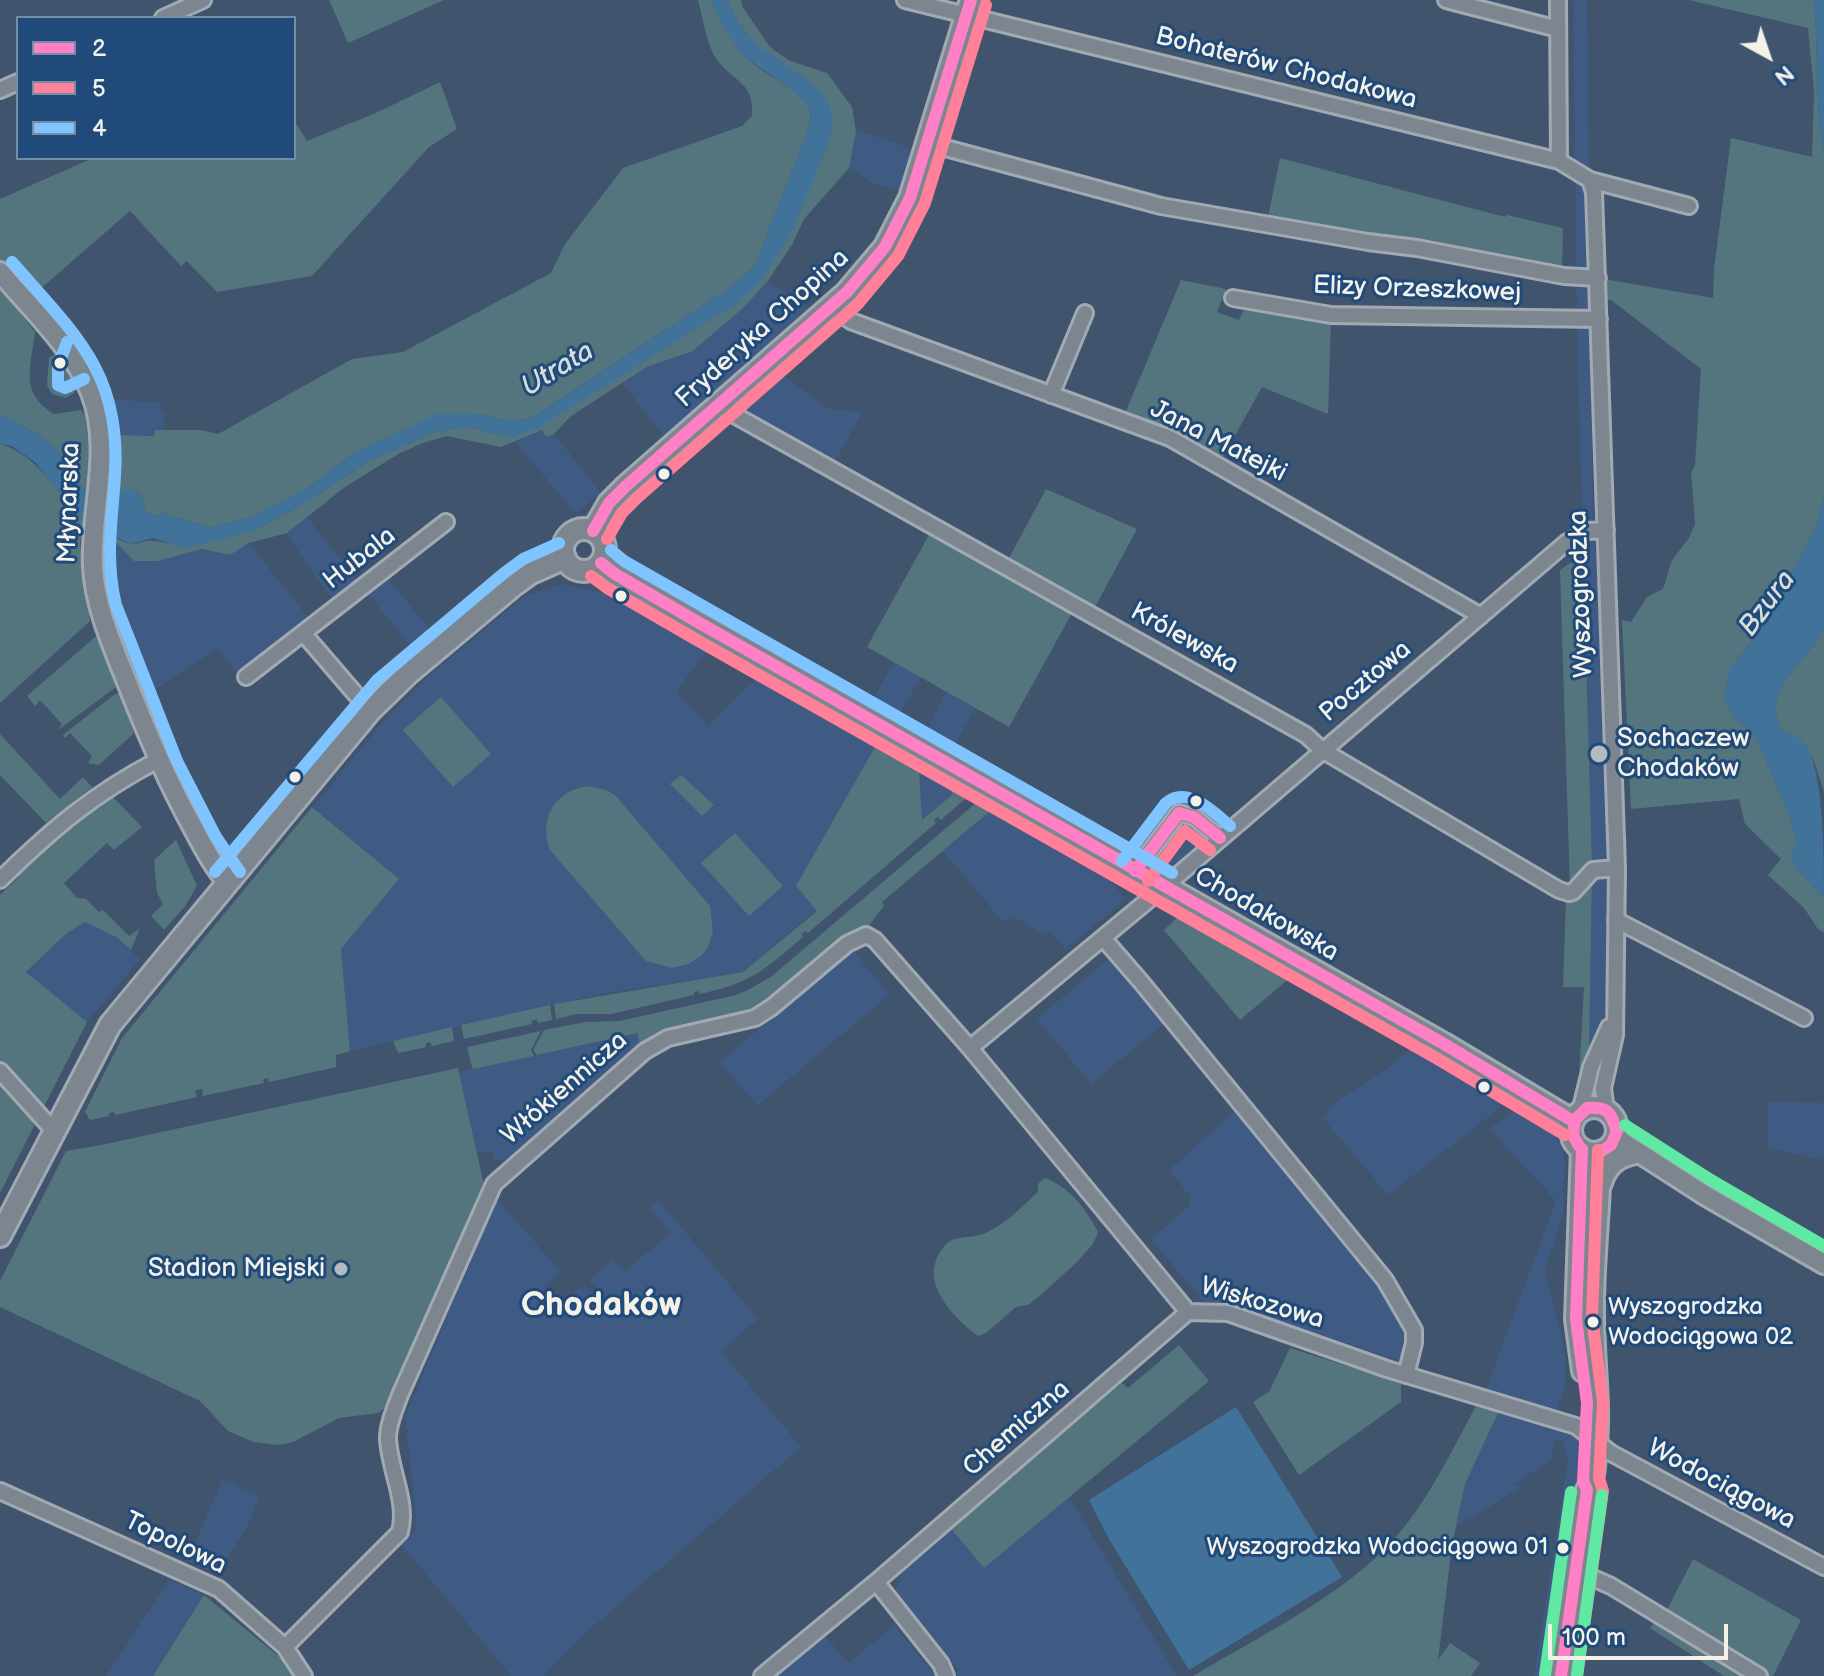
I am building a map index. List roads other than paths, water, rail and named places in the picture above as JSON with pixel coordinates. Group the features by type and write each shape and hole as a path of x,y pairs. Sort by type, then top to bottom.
{"main road":[{"name":"Fryderyka Chopina","path":"593,531 609,503 626,486 831,307 869,269 892,234 910,198 969,7"},
{"path":"579,530 593,531 604,545 601,563 592,569 582,570 572,566 565,558 565,543 570,535 579,530"},
{"path":"0,1236 110,1025 227,882 370,711 409,673 513,586 531,573 565,558"},
{"name":"Chodakowska","path":"601,563 703,625 1135,871 1577,1116"},
{"path":"1591,1150 1611,1145 1616,1138 1617,1125 1606,1110 1594,1107 1577,1116 1574,1139 1591,1150 1600,1186"},
{"path":"1591,1150 1576,1319 1592,1437"},
{"path":"1561,1676 1587,1490 1583,1481 1599,1403 1593,1303 1600,1186 1612,1163 1627,1154 1636,1153"}],"street":[{"path":"167,16 203,0"},
{"name":"Bohaterów Chodakowa","path":"905,0 969,7 1559,161 1590,180 1689,206"},
{"path":"1446,0 1558,29"},
{"path":"1558,0 1559,161"},
{"path":"927,143 1161,206 1417,248 1564,276 1598,278"},
{"name":"Wyszogrodzka","path":"1590,180 1594,192 1598,278 1617,868 1615,1035 1603,1088 1606,1110"},
{"name":"Młynarska","path":"0,272 81,372 91,393 99,426 100,479 93,530 96,591 109,636 158,760 209,858 227,882"},
{"name":"Elizy Orzeszkowej","path":"1233,298 1331,315 1599,319"},
{"name":"Jana Matejki","path":"831,307 851,321 1170,438 1481,616"},
{"path":"1051,395 1085,313"},
{"name":"Królewska","path":"721,404 742,419 1306,735 1322,750 1565,893 1577,889 1593,870 1617,868"},
{"name":"Hubala","path":"246,677 446,522"},
{"name":"Pocztowa","path":"1164,887 1567,542 1588,531 1606,530"},
{"path":"303,633 370,711"},
{"path":"0,880 72,813 130,774 158,760"},
{"path":"1135,871 1179,813 1194,817 1220,838"},
{"path":"970,1048 1164,887"},
{"path":"1616,920 1804,1018"},
{"name":"Włókiennicza","path":"285,1647 400,1532 402,1508 388,1438 390,1425 400,1395 489,1193 511,1167 645,1051 668,1038 762,1014 861,936 875,940 970,1048"},
{"path":"1103,938 1375,1265 1414,1330 1406,1375"},
{"name":"Wyszogrodzka","path":"1577,1116 1591,1067 1616,1007"},
{"name":"Wiskozowa","path":"970,1048 1188,1312 1228,1313 1406,1375 1576,1426 1592,1437"},
{"path":"0,1071 54,1131"},
{"path":"1616,1138 1636,1153 1824,1264"},
{"name":"Chemiczna","path":"762,1676 876,1582 1188,1312"},
{"name":"Wodociągowa","path":"1592,1437 1611,1453 1824,1567"},
{"name":"Topolowa","path":"0,1491 211,1584 285,1647 304,1676"},
{"path":"1577,1571 1611,1586 1759,1676"},
{"path":"876,1582 941,1664 946,1676"}],"place":[{"name":"Sochaczew Chodaków","path":"1599,754"},
{"name":"Stadion Miejski","path":"341,1269"},
{"name":"Wyszogrodzka Wodociągowa 02","path":"1593,1322"},
{"name":"Wyszogrodzka Wodociągowa 01","path":"1563,1548"}],"district":[{"name":"Chodaków","path":"601,1306"}],"water label":[{"name":"Utrata","path":"558,370"},
{"name":"Bzura","path":"1768,604"}]}
